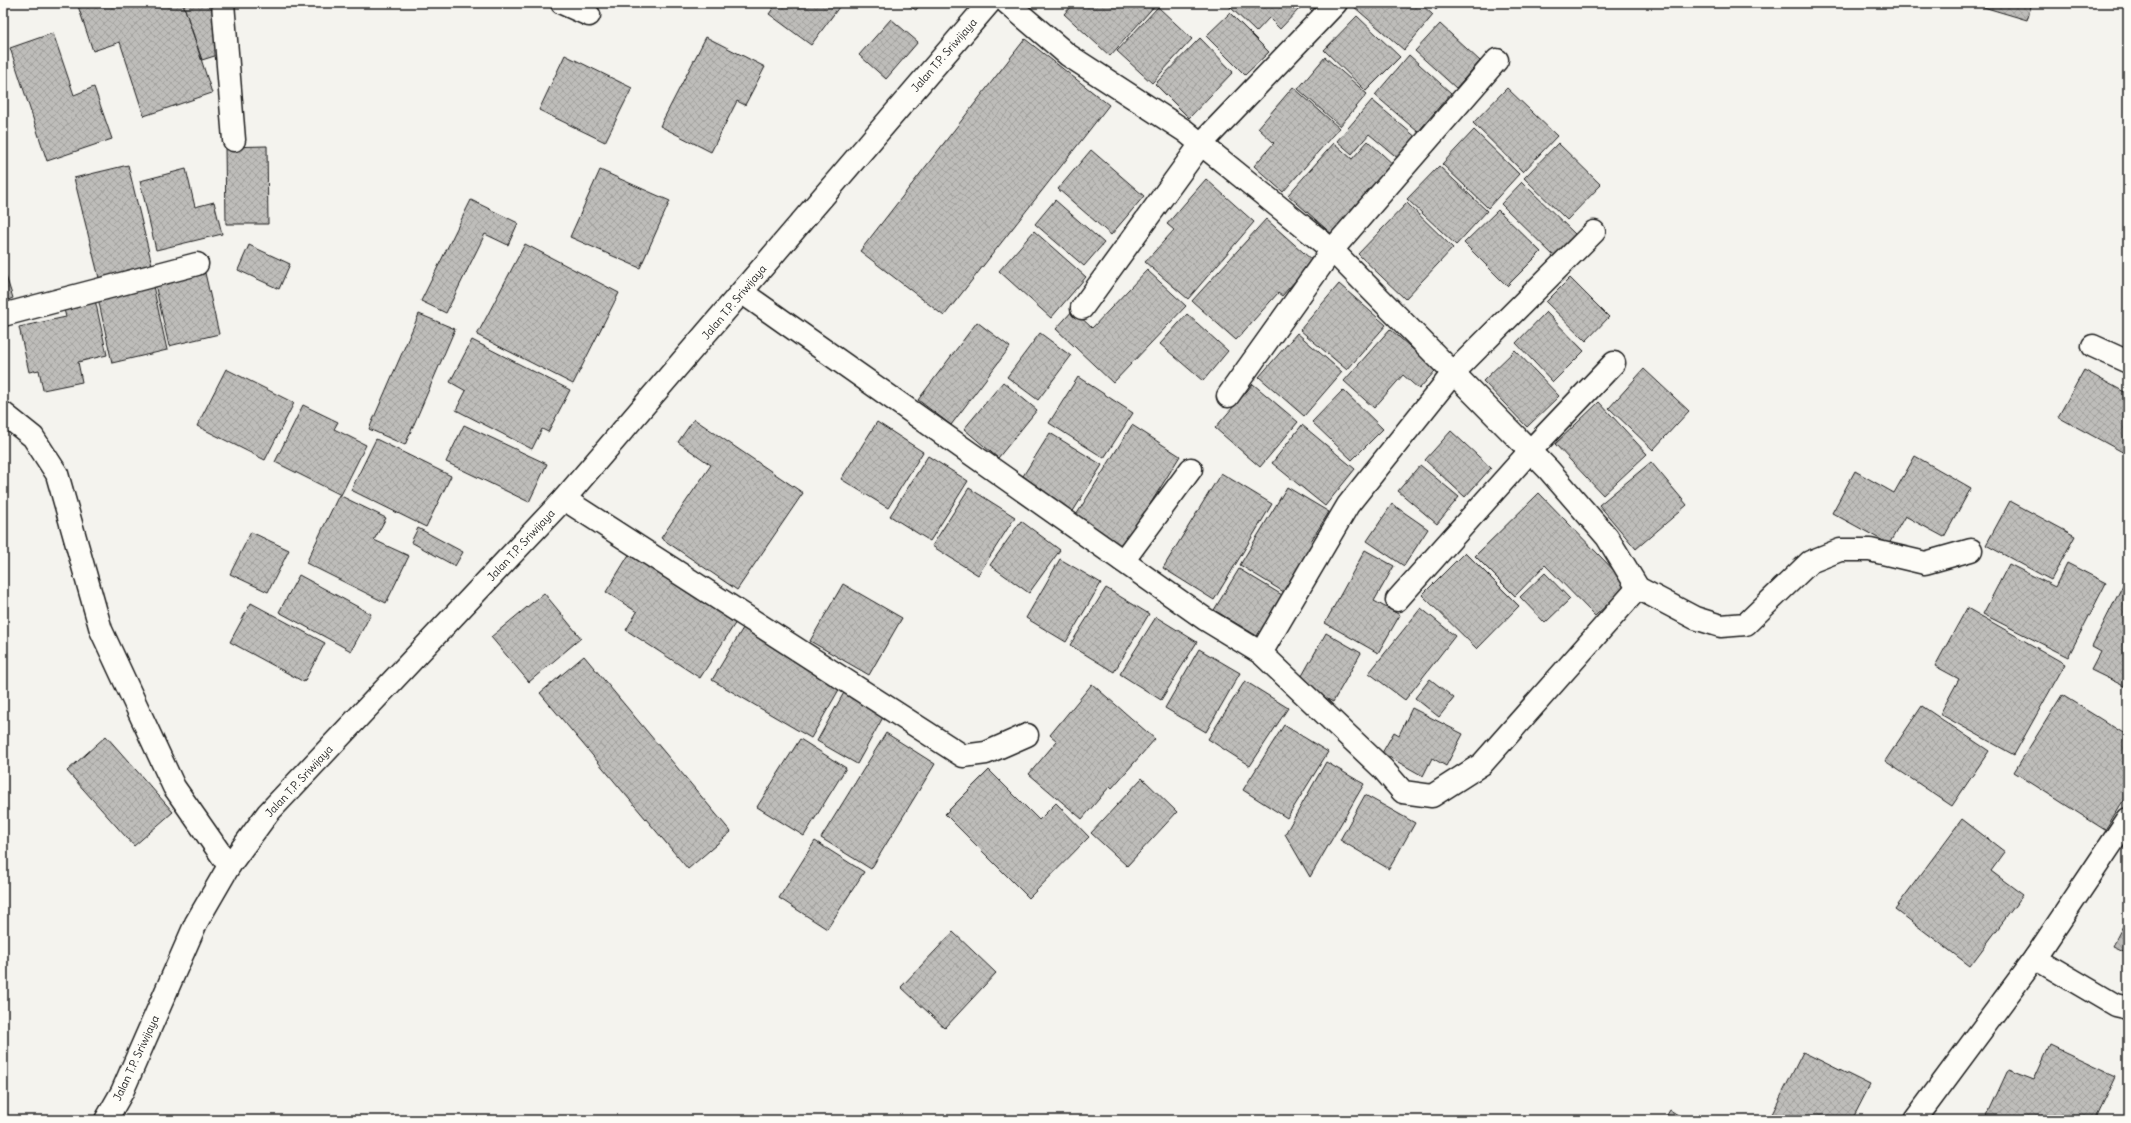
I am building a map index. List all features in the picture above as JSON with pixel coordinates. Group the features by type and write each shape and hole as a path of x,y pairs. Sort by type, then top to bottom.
{"street":[{"path":"223,3 234,140"},
{"path":"562,3 589,15"},
{"name":"Jalan T.P. Sriwijaya","path":"106,1120 122,1092 196,923 229,866 268,813 564,499 743,293 989,3"},
{"path":"1006,3 1068,55 1185,131 1332,250 1531,450 1607,537 1638,588 1695,618 1721,626 1746,624 1810,562 1840,550 1870,550 1925,563 1971,550"},
{"path":"1082,308 1201,144 1336,3"},
{"path":"1228,396 1332,250 1497,60"},
{"path":"1261,653 1348,505 1454,372 1594,232"},
{"path":"3,315 197,264"},
{"path":"743,293 1205,619 1261,653 1383,769 1403,792 1432,796 1482,764 1638,588"},
{"path":"2094,346 2128,362"},
{"path":"1397,600 1531,450 1614,363"},
{"path":"3,413 34,437 57,474 101,630 174,787 229,866"},
{"path":"1123,561 1191,469"},
{"path":"564,499 963,756 986,753 1027,735"},
{"path":"1915,1120 2035,958 2128,819"},
{"path":"2035,958 2115,1005 2128,1008"}],"building":[{"path":"77,3 183,3 212,93 144,116 120,42 93,51"},
{"path":"183,3 210,3 227,52 202,60"},
{"path":"777,3 842,3 811,45 769,14"},
{"path":"904,3 921,3 916,10"},
{"path":"1074,3 1157,3 1110,56 1064,14"},
{"path":"1232,3 1295,3 1300,8 1280,29 1269,18 1256,32 1229,6"},
{"path":"1304,3 1322,3 1313,12"},
{"path":"1355,3 1420,3 1433,15 1404,50 1353,6"},
{"path":"1428,3 1442,3 1436,10"},
{"path":"1970,3 2032,3 2027,20"},
{"path":"1158,7 1192,39 1152,83 1117,51"},
{"path":"1230,13 1269,52 1245,75 1206,36"},
{"path":"1357,16 1400,57 1366,91 1324,50"},
{"path":"891,19 918,42 886,79 859,55"},
{"path":"1440,24 1480,61 1456,88 1415,51"},
{"path":"53,33 74,95 94,87 112,139 47,161 10,48"},
{"path":"706,37 765,67 745,105 737,101 711,152 660,126"},
{"path":"1200,38 1233,72 1189,118 1155,84"},
{"path":"1025,39 1109,105 944,316 860,251"},
{"path":"565,55 632,88 605,142 539,110"},
{"path":"1409,55 1451,93 1418,132 1375,95"},
{"path":"1325,57 1367,94 1340,126 1298,89"},
{"path":"1293,87 1339,128 1283,192 1254,166 1274,143 1258,128"},
{"path":"1507,88 1557,136 1523,172 1473,123"},
{"path":"1372,100 1418,139 1400,160 1369,134 1352,154 1337,141"},
{"path":"1474,130 1519,174 1488,208 1442,164"},
{"path":"1368,141 1396,167 1335,237 1288,195 1334,143 1352,159"},
{"path":"1558,143 1601,185 1567,220 1524,178"},
{"path":"267,146 268,224 226,224 225,147"},
{"path":"1091,150 1144,196 1111,235 1058,189"},
{"path":"128,165 154,273 101,286 74,178"},
{"path":"1439,166 1487,211 1456,245 1407,199"},
{"path":"186,169 195,207 214,202 222,234 156,250 140,181"},
{"path":"600,170 670,201 640,268 570,237"},
{"path":"1206,179 1254,222 1188,299 1145,262 1174,230 1167,224"},
{"path":"1522,182 1579,238 1558,260 1501,204"},
{"path":"471,200 518,223 508,245 485,234 446,313 421,301"},
{"path":"1055,200 1104,243 1084,266 1035,224"},
{"path":"1407,203 1453,248 1405,299 1358,254"},
{"path":"1498,210 1541,252 1507,286 1464,243"},
{"path":"1266,219 1313,261 1282,296 1278,293 1236,340 1192,301"},
{"path":"1034,231 1086,277 1051,318 999,271"},
{"path":"525,244 619,293 573,384 477,335"},
{"path":"249,245 290,264 279,289 238,270"},
{"path":"3,267 13,298 3,302"},
{"path":"1147,270 1186,306 1113,383 1056,329 1073,310 1092,328"},
{"path":"205,273 219,334 169,346 155,284"},
{"path":"1570,278 1609,317 1586,341 1546,302"},
{"path":"1339,284 1386,325 1347,370 1300,330"},
{"path":"153,286 167,350 112,363 98,298"},
{"path":"94,295 107,355 78,362 82,382 43,390 39,370 29,372 19,327 66,317 62,302"},
{"path":"1546,312 1584,351 1553,382 1516,343"},
{"path":"419,314 455,329 405,445 369,429"},
{"path":"1187,314 1228,351 1203,381 1160,344"},
{"path":"977,322 1010,347 951,425 918,400"},
{"path":"1390,329 1436,370 1419,389 1403,375 1374,408 1344,381"},
{"path":"1040,333 1071,356 1038,400 1007,377"},
{"path":"1297,333 1342,372 1304,416 1259,377"},
{"path":"472,340 570,390 548,432 542,429 532,449 456,410 466,391 450,382"},
{"path":"1515,350 1559,396 1527,427 1483,381"},
{"path":"226,369 294,403 265,460 197,426"},
{"path":"1644,369 1689,411 1653,450 1609,408"},
{"path":"2084,370 2128,394 2128,455 2058,417"},
{"path":"1078,377 1133,413 1104,458 1049,423"},
{"path":"1003,382 1037,410 998,458 964,429"},
{"path":"1253,384 1298,422 1260,467 1215,428"},
{"path":"1343,390 1383,429 1352,460 1312,422"},
{"path":"1599,402 1647,454 1603,495 1555,444"},
{"path":"303,405 338,422 334,429 366,445 341,495 275,462"},
{"path":"694,419 803,493 737,590 661,538 711,465 678,442"},
{"path":"877,422 923,452 888,508 841,479"},
{"path":"464,425 547,464 529,502 446,462"},
{"path":"1132,425 1180,456 1123,548 1075,517"},
{"path":"1302,425 1355,469 1325,506 1272,463"},
{"path":"1451,431 1491,468 1465,497 1425,460"},
{"path":"1050,433 1102,465 1070,516 1018,484"},
{"path":"376,439 451,476 426,527 351,490"},
{"path":"928,456 968,481 930,541 890,516"},
{"path":"1915,456 1971,488 1944,537 1905,516 1889,544 1832,513 1855,471 1894,493"},
{"path":"1651,462 1687,505 1636,549 1599,505"},
{"path":"1420,465 1459,497 1437,524 1398,491"},
{"path":"1221,473 1272,504 1214,600 1163,568"},
{"path":"1287,487 1329,512 1311,541 1316,545 1287,594 1240,565"},
{"path":"969,488 1015,517 978,575 932,546"},
{"path":"1539,493 1628,585 1595,616 1545,565 1515,596 1475,556"},
{"path":"339,495 386,518 374,540 409,556 386,603 306,563"},
{"path":"2010,501 2075,536 2051,580 1986,545"},
{"path":"1392,504 1428,529 1404,566 1367,541"},
{"path":"1021,521 1060,550 1029,593 990,565"},
{"path":"418,528 463,552 455,566 411,542"},
{"path":"251,532 289,550 268,592 230,574"},
{"path":"1365,550 1394,566 1374,601 1400,615 1378,653 1325,623"},
{"path":"1465,552 1519,606 1477,649 1422,595"},
{"path":"630,553 736,622 700,678 626,630 637,612 606,592"},
{"path":"1060,559 1101,583 1066,642 1026,618"},
{"path":"2067,563 2106,583 2068,657 1983,614 2009,564 2055,587"},
{"path":"1239,569 1287,598 1262,639 1214,610"},
{"path":"1545,573 1570,599 1545,623 1520,597"},
{"path":"299,575 371,614 351,651 279,612"},
{"path":"2128,575 2128,688 2091,670 2101,651 2092,646"},
{"path":"843,584 902,618 869,675 810,641"},
{"path":"1106,588 1149,614 1114,672 1070,645"},
{"path":"544,593 581,638 529,682 491,637"},
{"path":"251,603 325,643 304,682 230,642"},
{"path":"1421,608 1455,636 1405,700 1369,673"},
{"path":"1967,608 2065,664 2014,755 1940,714 1959,679 1935,666"},
{"path":"1156,617 1197,642 1161,700 1120,674"},
{"path":"746,623 844,681 811,738 712,680"},
{"path":"1326,633 1361,653 1333,702 1298,683"},
{"path":"1199,649 1240,673 1206,732 1165,708"},
{"path":"584,656 731,832 688,869 540,693"},
{"path":"1430,679 1454,698 1439,717 1415,698"},
{"path":"1245,681 1288,708 1250,766 1208,739"},
{"path":"1092,684 1155,739 1112,788 1110,786 1082,819 1029,774 1057,741 1050,735"},
{"path":"846,689 886,712 857,764 817,741"},
{"path":"2062,695 2128,736 2128,793 2105,830 2014,772"},
{"path":"1922,706 1989,751 1952,806 1885,761"},
{"path":"1412,708 1463,734 1446,766 1432,758 1423,776 1382,753 1394,732 1399,735"},
{"path":"1284,725 1328,752 1287,818 1243,790"},
{"path":"886,733 935,764 871,869 821,838"},
{"path":"106,736 173,812 134,846 67,771"},
{"path":"800,739 846,768 804,836 757,807"},
{"path":"1326,762 1364,784 1310,877 1285,834"},
{"path":"989,770 1039,820 1056,803 1089,837 1029,898 945,814"},
{"path":"1142,778 1177,812 1127,866 1091,833"},
{"path":"1365,795 1415,823 1389,869 1340,840"},
{"path":"1962,819 2005,852 1991,871 2023,895 1970,966 1895,909"},
{"path":"815,841 864,872 827,929 779,898"},
{"path":"2128,916 2128,952 2113,945"},
{"path":"953,932 996,973 945,1028 901,987"},
{"path":"2050,1045 2116,1076 2095,1120 1985,1120 2008,1070 2034,1080"},
{"path":"1803,1052 1870,1085 1852,1120 1769,1120"},
{"path":"1670,1110 1686,1120 1664,1120"}]}
